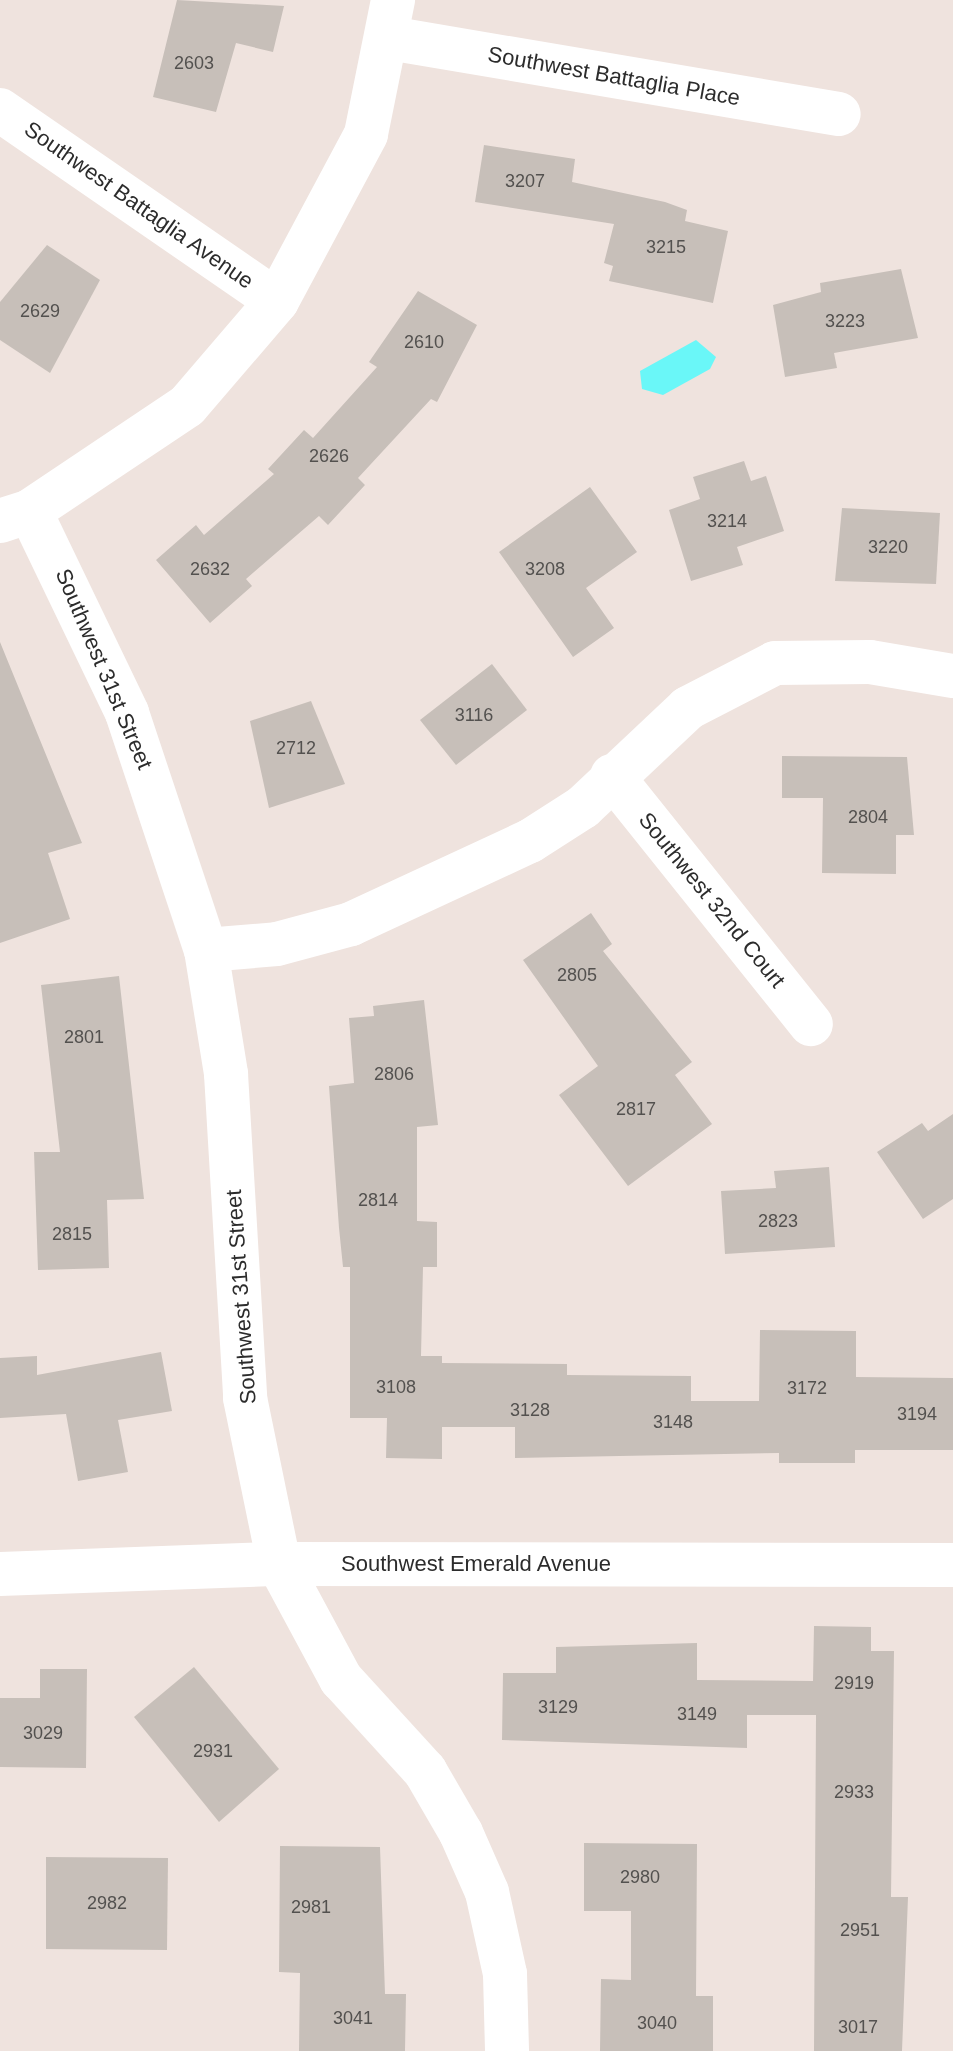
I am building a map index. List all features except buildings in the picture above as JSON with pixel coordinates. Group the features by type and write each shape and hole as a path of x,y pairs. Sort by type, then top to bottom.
{"street":[{"name":"Southwest Battaglia Place","path":"391,19 839,114"},
{"path":"15,516 187,406 277,301 366,134 391,19"},
{"name":"Southwest Battaglia Avenue","path":"0,110 277,301"},
{"name":"Southwest 31st Street","path":"15,516 127,713 206,950 226,1074 245,1398 279,1564 341,1679 425,1771 461,1833 487,1892 505,1974 507,2051"},
{"path":"206,950 277,944 351,924 530,841 583,807 612,776 688,708 775,663 870,662 953,676"},
{"name":"Southwest 32nd Court","path":"612,776 811,1024"},
{"name":"Southwest Emerald Avenue","path":"0,1574 279,1564 953,1565"}],"water":[{"path":"696,340 716,357 710,369 663,395 642,389 640,371"}]}
